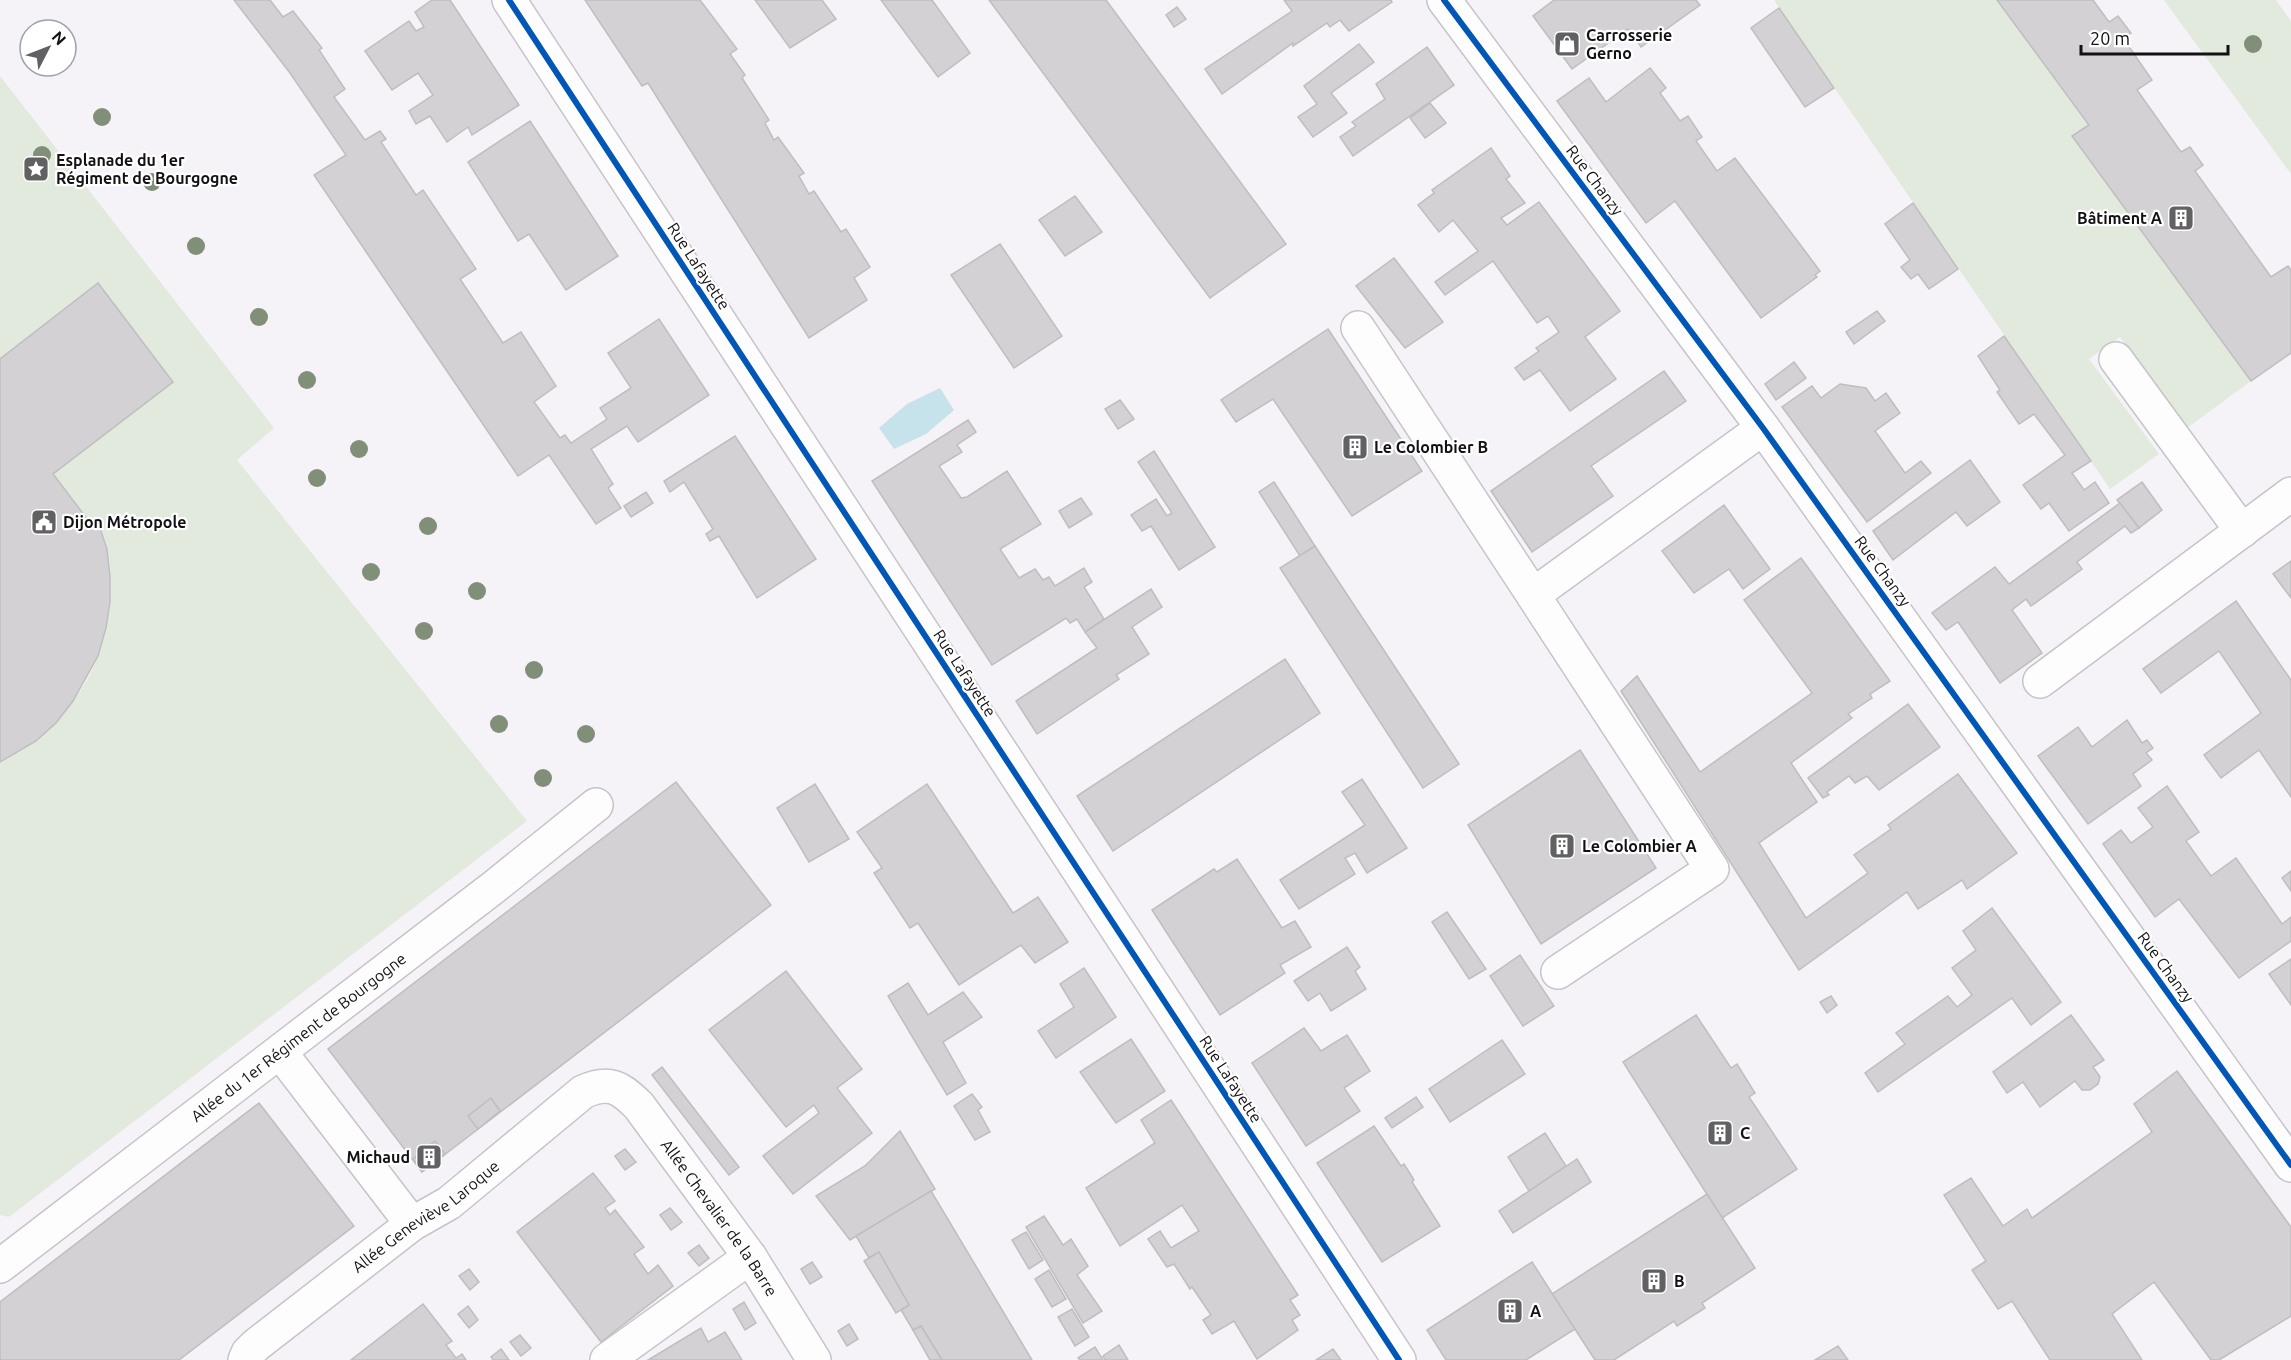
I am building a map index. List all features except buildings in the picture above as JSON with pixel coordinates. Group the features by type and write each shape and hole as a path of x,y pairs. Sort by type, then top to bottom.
{"street":[{"name":"Rue Lafayette","path":"509,0 1399,1360"},
{"name":"Rue Chanzy","path":"1444,0 1763,428 2291,1165"},
{"path":"1358,328 1712,869 1558,972"},
{"path":"2116,359 2242,531"},
{"path":"1533,595 1763,428"},
{"path":"2040,681 2291,494"},
{"name":"Allée du 1er Régiment de Bourgogne","path":"0,1266 494,887 596,805"},
{"path":"280,1052 412,1224"},
{"name":"Allée Geneviève Laroque","path":"245,1360 256,1345 412,1224 449,1203 583,1092 597,1085 615,1087"},
{"name":"Allée Chevalier de la Barre","path":"615,1087 627,1094 639,1106 750,1257 814,1360"},
{"path":"607,1360 750,1257"}],"shaded area":[{"path":"1774,0 1997,0 2089,125 2073,136 2251,381 2187,428 2120,337 2089,359 2159,454 2110,489"},
{"path":"2164,0 2276,0 2291,21 2291,174"},
{"path":"0,76 274,428 237,460 527,821 9,1217 0,1215 0,762 29,745 53,724 74,700 90,674 102,646 109,616 111,584 108,550 97,520 91,524 53,474 173,382 98,284 0,359"}],"water":[{"path":"940,388 954,410 926,434 894,449 879,428 907,404"}],"cycle path":[{"path":"509,0 1399,1360"},
{"path":"1444,0 1763,428 2291,1165"}],"place":[{"name":"Carrosserie Gerno","path":"1567,44"},
{"name":"Esplanade du 1er Régiment de Bourgogne","path":"36,169"},
{"name":"Bâtiment A","path":"2181,218"},
{"name":"Le Colombier B","path":"1355,447"},
{"name":"Dijon Métropole","path":"44,522"},
{"name":"Le Colombier A","path":"1562,846"},
{"name":"C","path":"1720,1133"},
{"name":"Michaud","path":"429,1157"},
{"name":"B","path":"1654,1281"},
{"name":"A","path":"1510,1311"}]}
